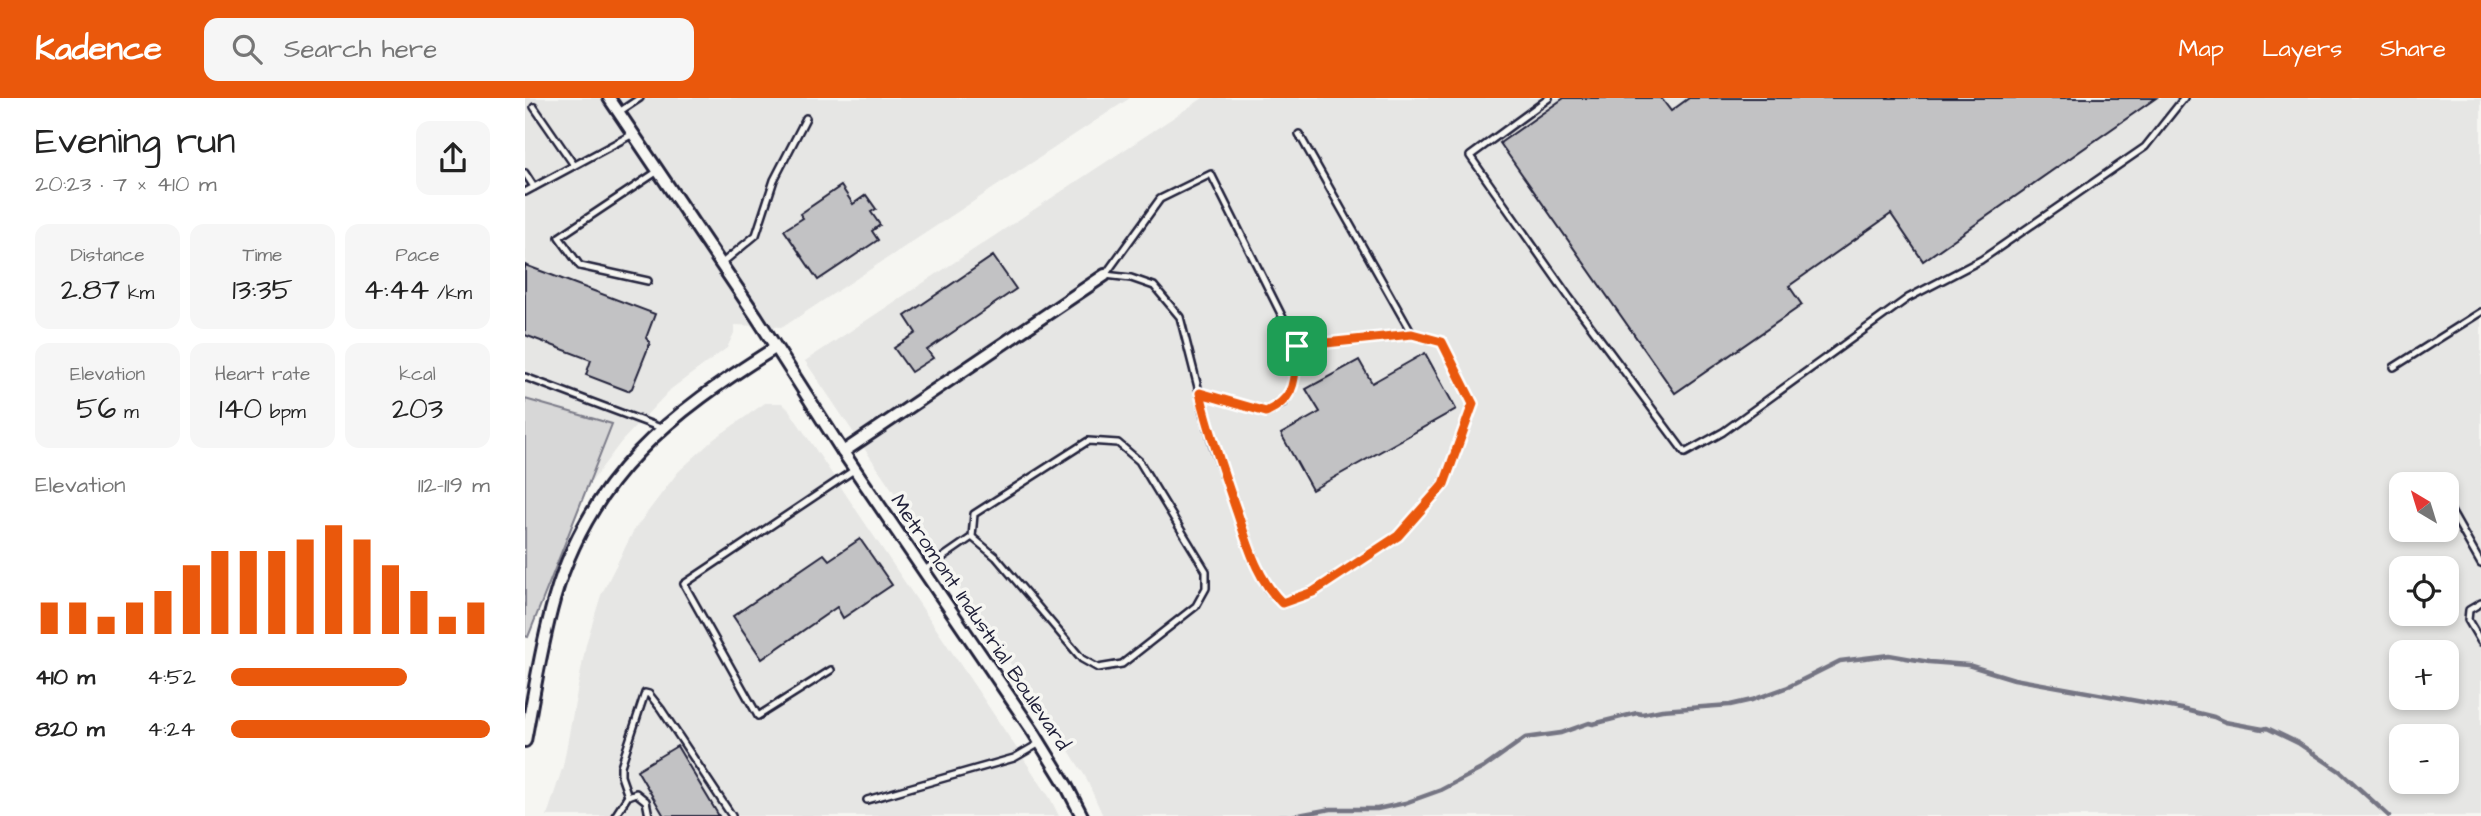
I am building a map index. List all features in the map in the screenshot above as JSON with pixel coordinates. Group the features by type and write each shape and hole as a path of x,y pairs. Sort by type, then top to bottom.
{"street":[{"name":"Metromont Industrial Boulevard","path":"609,98 721,264 854,470 1040,743 1066,785 1081,816"},
{"path":"842,452 1105,275"},
{"path":"525,741 554,599 581,531 599,500 615,477 661,428 722,381 775,348"}],"lane":[{"path":"619,112 640,98"},
{"path":"1549,98 1470,156 1569,297 1685,453 1723,432 1908,298 1981,260 2144,147 2184,98"},
{"path":"534,107 574,166"},
{"path":"721,264 757,235 774,180 806,118"},
{"path":"525,192 633,134"},
{"path":"1299,134 1412,334"},
{"path":"648,281 580,266 559,237 658,171"},
{"path":"525,173 534,187"},
{"path":"1200,393 1266,412 1282,404 1291,392 1297,346 1211,174 1160,199 1105,275 1131,278 1154,286 1180,317 1213,446 1258,570 1269,590 1282,603 1313,592 1398,536 1444,484 1473,404 1442,342 1412,334 1297,346"},
{"path":"2394,367 2481,312"},
{"path":"525,377 661,428"},
{"path":"1088,441 1118,443 1139,461 1206,571 1206,588 1196,606 1122,664 1098,668 1082,659 996,556 972,537 974,514 1088,441"},
{"path":"831,670 758,716 684,584 854,470"},
{"path":"2459,525 2481,564"},
{"path":"923,571 972,537"},
{"path":"2481,603 2469,610 2468,620 2481,642"},
{"path":"628,796 621,776 621,766 645,693 649,694 661,709 732,816"},
{"path":"867,800 1014,758 1040,743"},
{"path":"615,816 628,796 636,793 646,801 649,816"}],"shaded area":[{"path":"525,98 1130,98 783,327 734,325 734,333 727,348 671,389 621,442 589,485 549,553 525,628"},
{"path":"1203,98 2481,98 2481,816 1103,816 1085,776 805,361"},
{"path":"525,399 612,424 528,637 525,636"},
{"path":"765,403 782,403 789,410 1050,798 1059,816 547,816 563,766 586,644 601,595 634,530 678,472 714,439"}],"building":[{"path":"1564,98 1661,98 1671,111 1689,98 2156,98 1923,261 1891,214 1789,286 1802,305 1675,393 1500,143"},
{"path":"841,186 853,204 866,195 876,209 871,212 880,225 872,231 878,240 818,280 784,230 803,218 800,214"},
{"path":"993,256 1016,289 927,350 933,358 911,372 894,348 916,333 905,316"},
{"path":"525,265 655,314 646,338 650,343 632,388 628,391 586,375 591,360 525,335"},
{"path":"1425,353 1456,409 1312,490 1281,434 1320,412 1306,389 1359,360 1372,383"},
{"path":"860,539 892,585 843,618 837,607 762,659 733,616 824,554 829,560"},
{"path":"677,746 719,816 664,816 637,770"}],"waterway":[{"path":"1293,816 1331,809 1377,809 1405,803 1441,790 1483,768 1525,738 1561,733 1589,723 1637,713 1730,705 1752,700 1788,687 1840,661 1889,655 1968,665 2014,679 2182,709 2225,722 2267,728 2298,743 2341,772 2389,816"},
{"path":"1279,816 1287,816"}],"route":[{"path":"1412,334 1442,342 1473,404 1444,484 1398,536 1313,592 1282,603 1269,590 1258,570 1213,446 1200,393 1266,412 1282,404 1291,392 1297,346 1412,334"}]}
